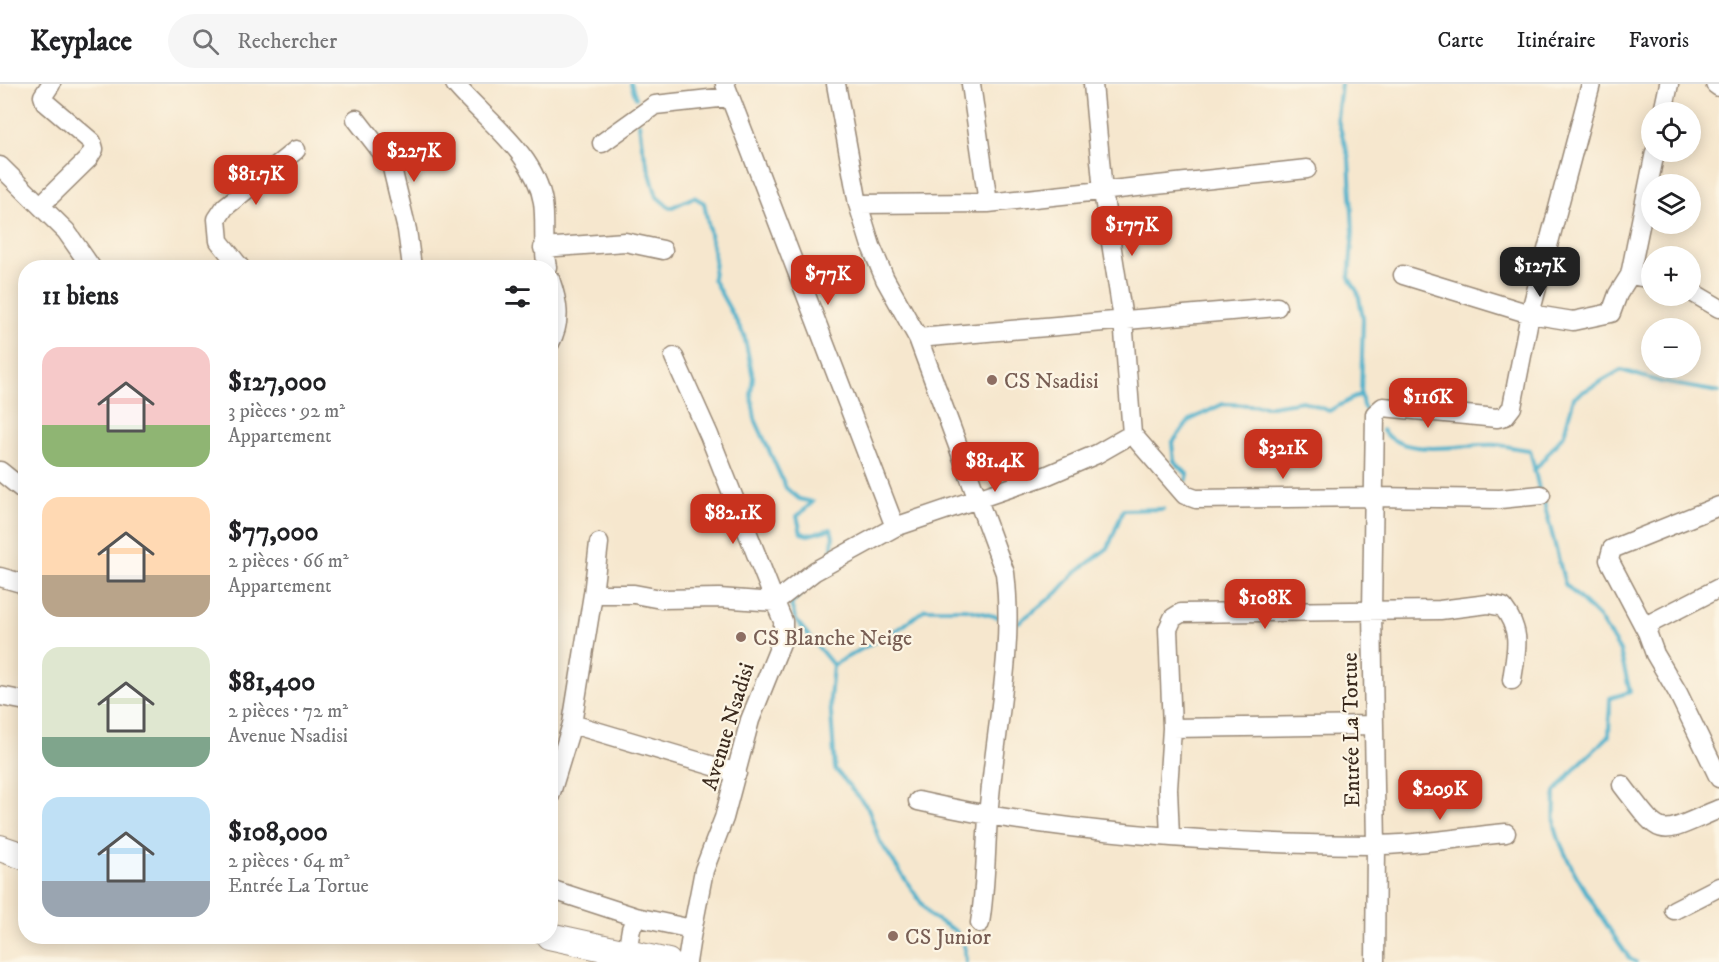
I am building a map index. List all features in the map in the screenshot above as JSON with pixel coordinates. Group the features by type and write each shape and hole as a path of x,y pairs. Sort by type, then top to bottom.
{"highway":[{"path":"0,848 18,854"},
{"path":"558,938 668,962"}],"street":[{"path":"40,205 88,159 94,149 92,142 45,102 43,96 51,84"},
{"path":"454,84 519,153 535,180 543,202 543,248 546,260"},
{"path":"836,84 858,204 885,279 918,338 933,386 1005,573 1009,608 987,817 986,884 980,923"},
{"path":"971,84 988,203"},
{"path":"1093,84 1103,192 1123,319 1132,434 1185,495 1196,500 1375,497 1500,499 1541,495"},
{"path":"1530,314 1591,84"},
{"path":"1665,102 1669,84"},
{"path":"602,143 655,105 727,91 895,527"},
{"path":"356,119 391,164 407,230 411,260"},
{"path":"234,260 219,241 217,219 225,207 296,150"},
{"path":"1403,275 1530,314 1573,321 1611,313 1618,294 1630,275 1653,162"},
{"path":"0,166 66,231 86,260"},
{"path":"858,204 988,203 1307,169"},
{"path":"543,248 625,242 663,250"},
{"path":"1630,275 1641,277"},
{"path":"1701,297 1719,308"},
{"path":"918,338 1277,307"},
{"path":"558,311 558,328"},
{"name":"Entrée La Tortue","path":"1375,962 1376,845 1372,611 1375,497 1373,433 1378,410 1383,407 1497,418 1505,416 1512,407 1530,314"},
{"name":"Avenue Nsadisi","path":"674,357 709,435 783,621 783,638 750,720 737,773 704,870 687,962"},
{"path":"593,594 634,594 662,599 719,598 774,602 815,571 895,527 1048,475 1097,454 1132,434"},
{"path":"0,471 18,486"},
{"path":"1719,506 1612,549 1609,560 1647,632 1655,654 1712,743 1719,778"},
{"path":"558,770 572,724 599,543"},
{"path":"0,577 18,578"},
{"path":"1647,632 1651,623 1719,588"},
{"path":"1170,837 1168,789 1172,728 1168,629 1173,618 1181,613 1440,610 1488,604 1503,607 1511,618 1518,638 1512,680"},
{"path":"0,696 18,699"},
{"path":"572,724 737,773"},
{"path":"1172,728 1374,725"},
{"path":"1622,785 1655,827 1668,831 1719,809"},
{"path":"918,801 987,817 1170,837 1376,845 1506,833"},
{"path":"1674,910 1719,888"},
{"path":"558,892 636,917 687,928 691,937"},
{"path":"627,952 631,929 636,917"}],"waterway":[{"path":"631,84 636,98"},
{"path":"1341,84 1337,117 1349,159 1353,232 1349,278 1358,293 1363,318 1361,394 1363,406 1370,415"},
{"path":"639,123 642,146 657,197 670,208 694,197 704,203 715,260 713,279 744,335 753,377 751,393 755,419 786,488 799,499 813,502 797,516 801,533 808,535 831,529 833,537 831,555"},
{"path":"1534,471 1564,434 1574,397 1621,370 1661,382 1719,392"},
{"path":"1186,480 1188,475 1174,461 1172,443 1190,420 1223,404 1271,406 1303,401 1329,411 1361,394"},
{"path":"1382,430 1392,439 1405,445 1436,448 1497,445 1530,450 1539,489"},
{"path":"1543,499 1565,584 1599,618 1620,651 1630,692 1610,698 1609,736 1577,766 1555,792 1555,825 1566,856 1587,894 1630,959 1636,962"},
{"path":"1019,622 1057,593 1075,573 1108,548 1123,510 1163,509"},
{"path":"804,589 791,605 796,620 833,665"},
{"path":"966,962 965,948 956,931 930,916 880,842 868,808 835,769 830,699 833,665 903,626 925,609 966,609 998,617"}],"place":[{"name":"CS Nsadisi","path":"992,380"},
{"name":"CS Blanche Neige","path":"741,637"},
{"name":"CS Junior","path":"893,936"}]}
